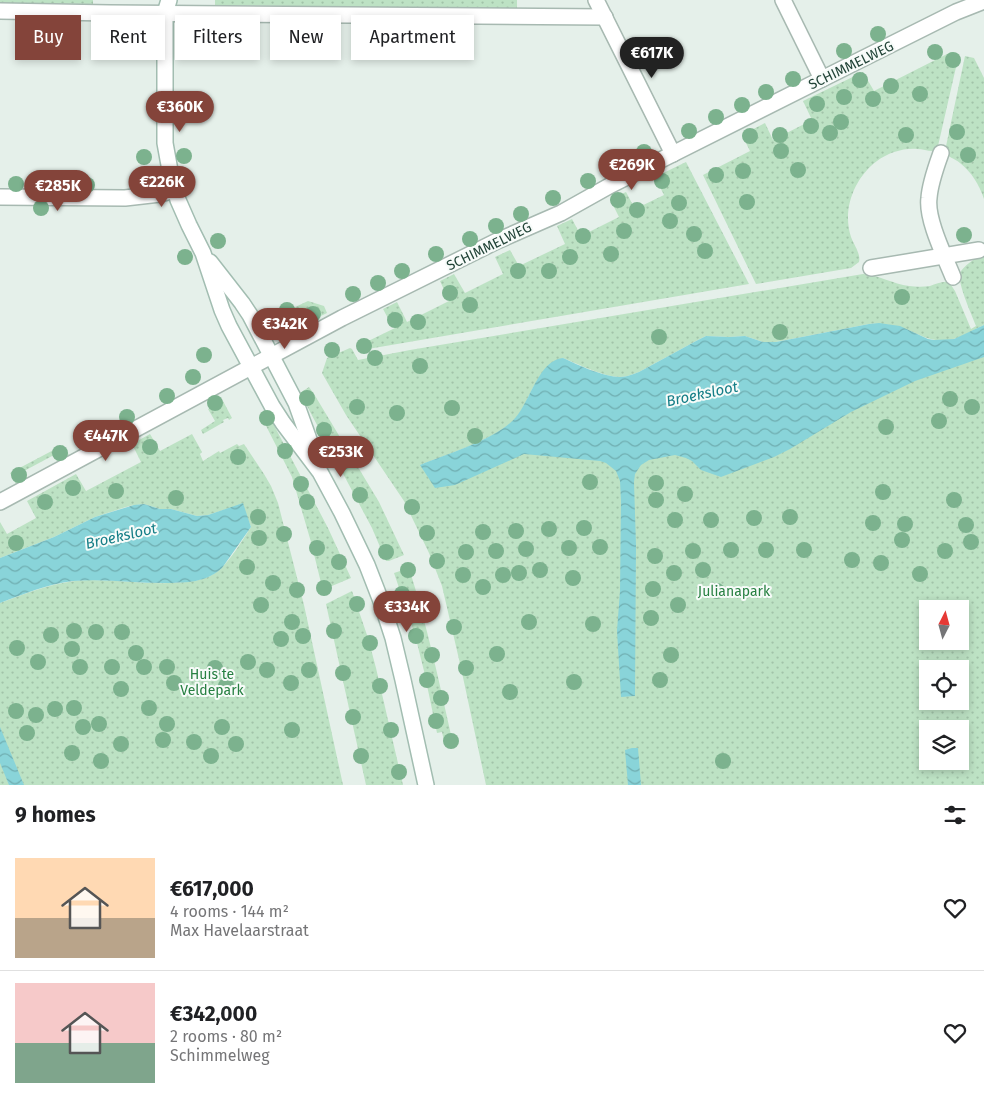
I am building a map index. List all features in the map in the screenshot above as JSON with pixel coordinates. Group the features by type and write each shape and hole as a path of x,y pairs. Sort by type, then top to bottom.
{"street":[{"path":"596,0 673,154"},
{"path":"783,0 822,79"},
{"name":"SCHIMMELWEG","path":"0,502 342,318 490,245 560,213 612,184 956,12 982,3"},
{"path":"0,10 165,4 605,17"},
{"path":"165,4 166,154 178,200 188,225 203,253 246,309 296,403 320,472"},
{"path":"941,152 928,207 953,277"},
{"path":"0,197 125,198 160,194 175,190"},
{"path":"870,268 979,250"},
{"path":"203,253 229,326 272,406 320,472 367,565 387,618 426,785"}],"green space":[{"path":"0,0 93,0 93,4 0,3"},
{"path":"215,0 517,0 517,9 215,5"},
{"path":"951,52 959,54 936,149 932,151 906,149 886,156 869,168 856,185 849,206 848,216 851,237 858,253 859,262 851,268 756,284 703,175 750,151 742,135 765,123 773,140 812,120 803,101 863,72 874,91"},
{"path":"965,56 974,58 984,78 984,199 972,175 945,151"},
{"path":"686,162 749,284 362,350 360,345 395,328 383,309 397,302 407,322 449,301 440,281 454,274 465,293 503,274 495,257 510,250 519,266 565,244 557,226 572,219 581,236 619,217 610,199 626,192 635,209 664,195 655,177"},
{"name":"Julianapark","path":"984,253 984,325 957,338 932,339 899,327 874,324 776,342 763,342 745,336 706,336 639,372 620,377 599,373 563,358 537,381 519,414 508,426 471,445 420,465 984,341 984,785 486,785 442,586 429,553 404,501 346,415 322,373 327,358 350,348 358,360 863,274 919,287 949,282 955,291 971,329 976,326 960,278 960,273 967,265"},
{"path":"308,301 324,306 327,313 300,326 291,309"},
{"path":"309,387 379,502 404,555 386,561 372,528 300,393"},
{"path":"223,401 232,418 223,420 224,422 203,434 201,430 215,421 208,409"},
{"path":"266,410 328,528 351,578 327,588 327,590 323,591 292,477 260,414"},
{"name":"Huis te Veldepark","path":"150,434 160,451 192,434 202,452 200,454 203,461 219,451 220,453 237,444 239,446 244,444 271,486 278,503 304,605 343,785 0,785 0,603 65,582 98,580 162,583 187,582 201,579 210,576 222,568 251,527 242,504 208,515 197,516 144,504 129,506 95,517 54,537 0,558 0,522 7,534 36,518 27,501 76,474 86,491 141,462 132,444"},
{"path":"63,445 69,455 57,461 54,455 24,471 27,478 16,484 10,473"},
{"path":"409,568 438,677 453,744 445,746 442,732 437,733 415,635 394,573"},
{"path":"352,591 376,668 403,785 366,785 326,604"}],"water":[{"name":"Broeksloot","path":"879,323 900,326 934,340 954,339 984,325 984,357 915,381 851,412 774,457 721,477 701,470 692,461 675,455 649,460 641,465 635,474 635,696 621,697 617,631 620,591 621,501 620,481 616,471 600,461 524,454 455,485 435,488 420,465 485,439 508,425 521,410 541,373 555,360 563,358 599,373 623,377 639,372 706,336 745,336 763,342 776,342"},
{"name":"Broeksloot","path":"243,503 251,527 222,568 208,577 192,582 172,583 98,580 63,582 0,603 0,558 54,537 95,517 134,505 144,504 197,516 208,515"},
{"path":"0,727 24,785 9,785 0,763"},
{"path":"638,748 641,785 628,785 625,750"}]}
